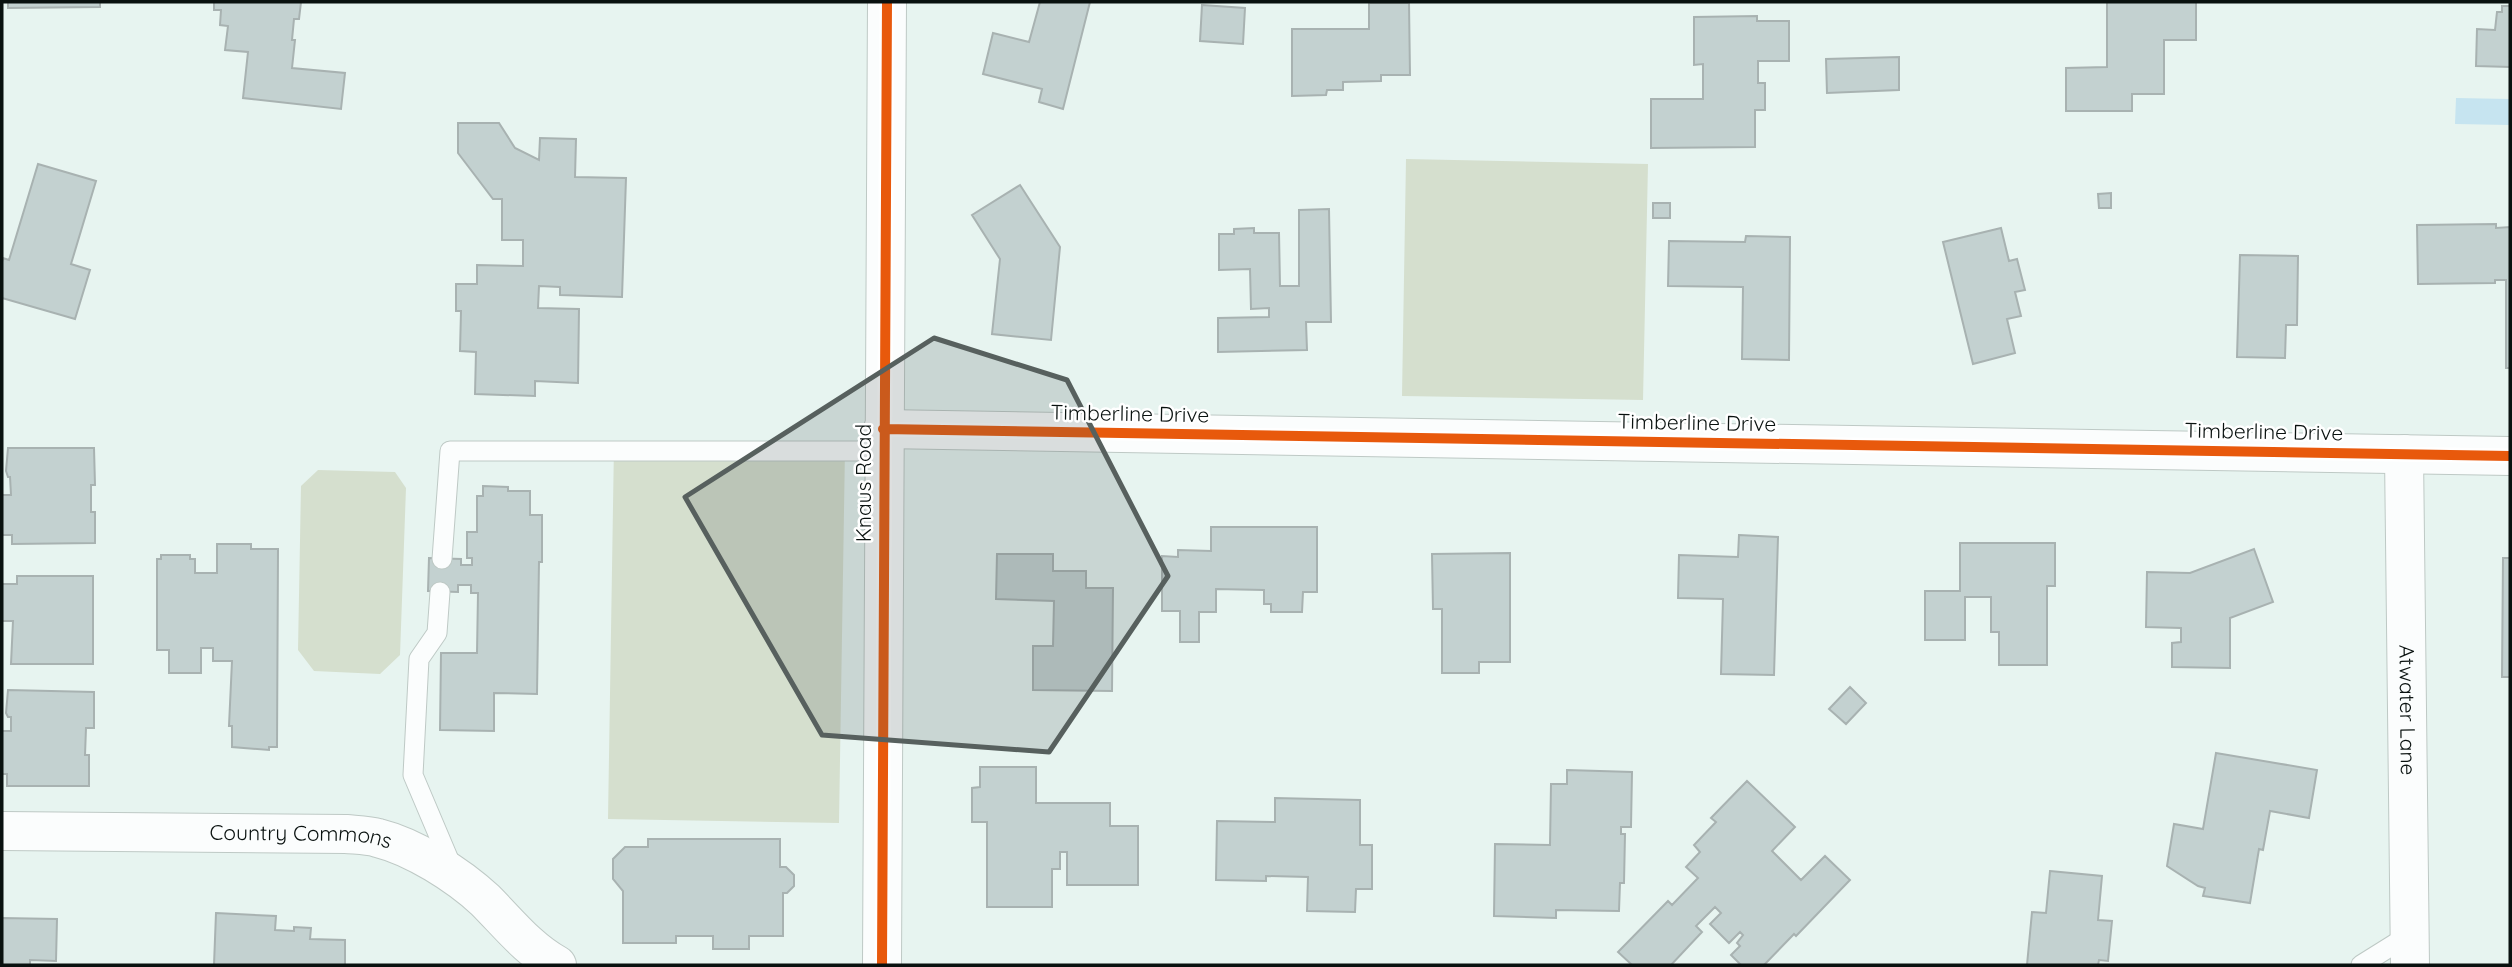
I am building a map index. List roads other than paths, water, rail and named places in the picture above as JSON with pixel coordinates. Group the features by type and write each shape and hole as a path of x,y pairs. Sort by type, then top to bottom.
{"street":[{"name":"Knaus Road","path":"882,965 887,2"},
{"name":"Timberline Drive","path":"883,440 2510,456"},
{"name":"Atwater Lane","path":"2404,454 2409,950"},
{"name":"Country Commons","path":"2,831 346,834 378,838 410,851 457,878 484,899 521,938 556,965"}],"lane":[{"path":"442,559 450,451 883,440"},
{"path":"440,592 437,633 419,659 412,775 457,878"},
{"path":"2361,965 2409,950"}],"water":[{"path":"2456,98 2510,99 2510,125 2455,124"}]}
